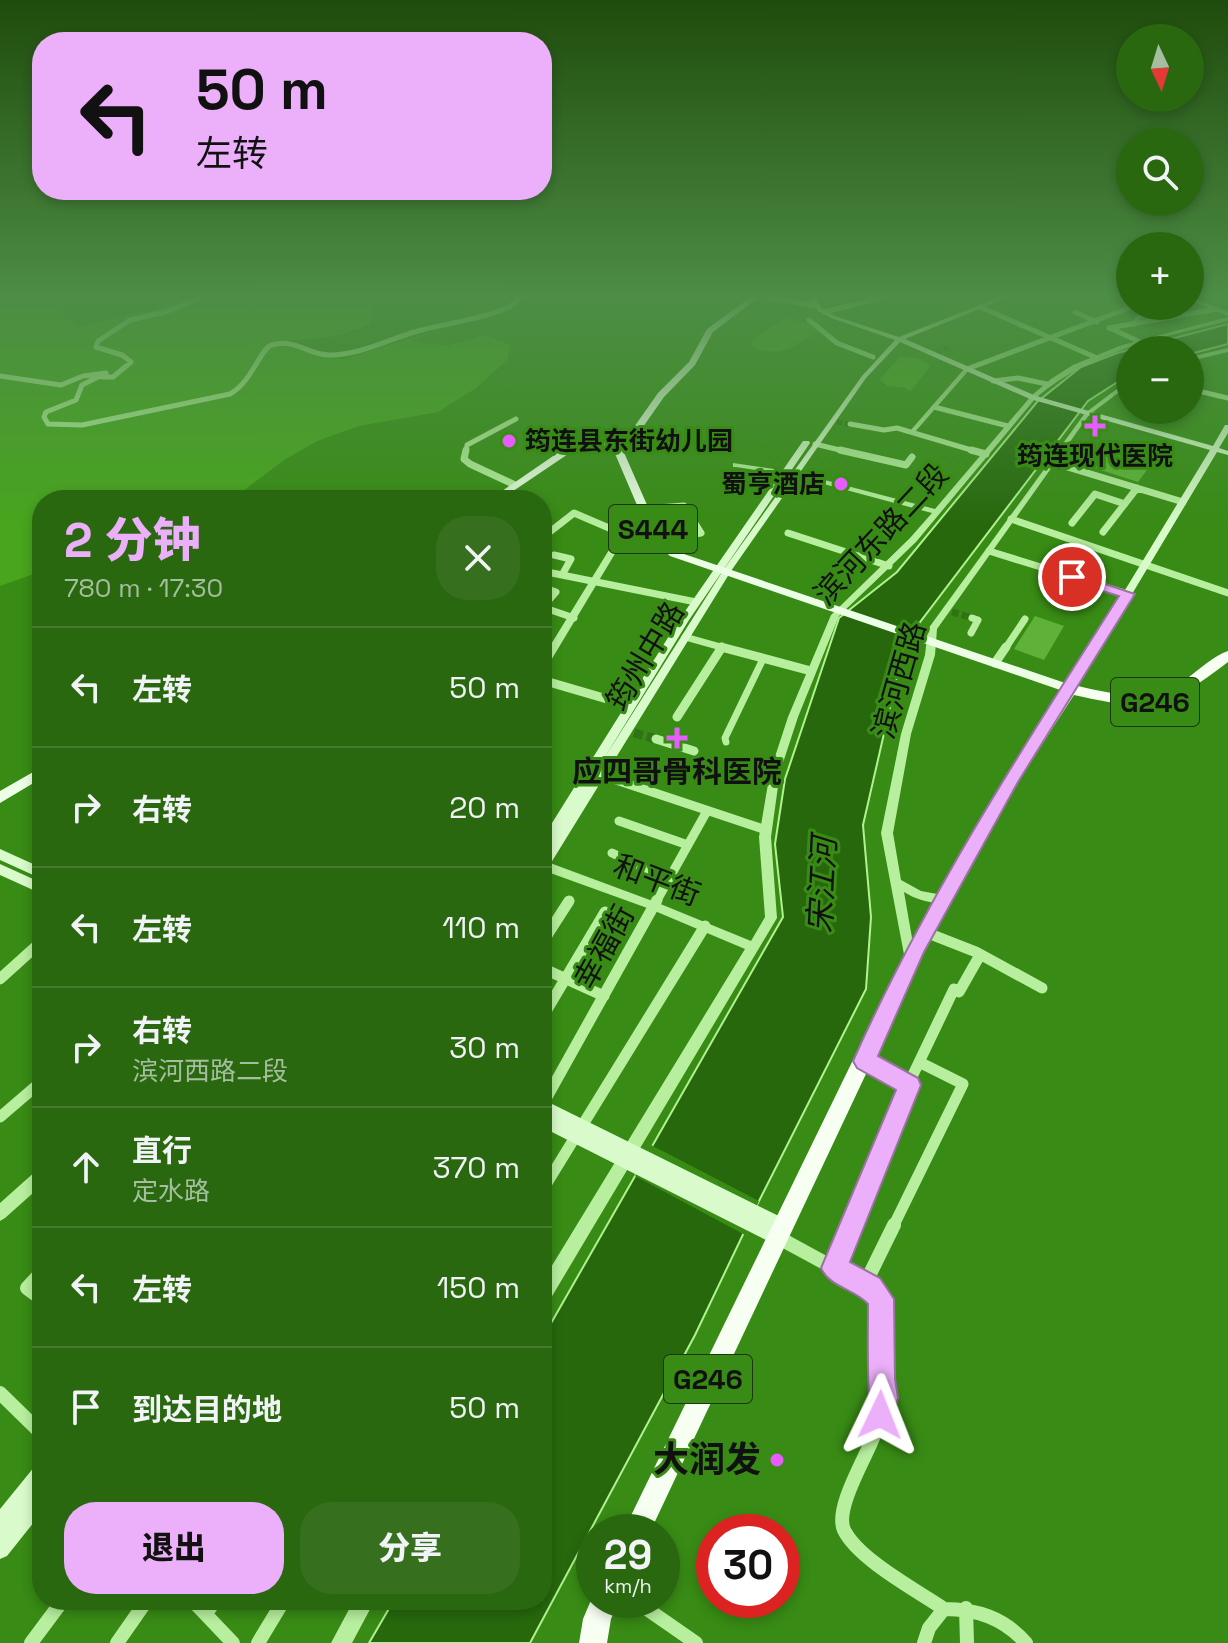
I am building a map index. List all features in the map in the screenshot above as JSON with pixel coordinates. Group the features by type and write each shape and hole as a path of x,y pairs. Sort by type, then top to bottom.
{"highway":[{"name":"G246","path":"644,1514 778,1231 925,932 1011,779 1070,689 1122,701 1156,702 1182,691 1228,655"},
{"path":"593,1643 597,1618"}],"main road":[{"path":"508,490 578,443 594,442 617,447 628,442 661,395 682,374"},
{"path":"789,473 861,374"},
{"path":"789,473 834,422 867,374"},
{"path":"977,374 1035,398 1228,453"},
{"path":"1070,689 1228,427"},
{"name":"S444","path":"617,447 657,540 674,554 1070,689"},
{"name":"筠州中路","path":"552,833 696,602 789,473"},
{"name":"筠州中路","path":"552,851 631,732 722,570"},
{"path":"0,798 32,778"},
{"path":"0,854 32,869"},
{"path":"0,869 32,884"},
{"path":"552,1113 581,1132 778,1231"},
{"path":"552,1122 581,1132"},
{"path":"0,1525 32,1485"},
{"path":"0,1549 32,1509"}],"street":[{"path":"0,376 61,385 83,376 101,374"},
{"path":"102,377 105,374"},
{"path":"117,374 82,385 76,400 46,412 44,422 82,425 196,404 244,387 254,374"},
{"path":"912,432 963,374"},
{"name":"滨河东路二段","path":"552,1282 636,1159 771,918 766,830 775,772 828,628 839,610 889,566 938,512 1008,426 1047,384 1065,374"},
{"path":"993,381 1018,378 1047,384"},
{"name":"滨河西路","path":"910,962 887,833 906,734 930,655 929,642 933,629 950,611 1084,413 1116,391"},
{"path":"1204,392 1228,398"},
{"path":"934,407 1008,426"},
{"path":"515,485 471,466 464,459 467,445 516,419"},
{"path":"850,424 912,432 986,454"},
{"path":"815,444 906,465 912,457"},
{"path":"1051,462 1183,502"},
{"path":"736,465 789,473 938,512"},
{"path":"1103,532 1137,488"},
{"path":"1072,523 1095,494 1125,504"},
{"path":"552,530 574,513 623,534 657,540 701,533 684,506 646,512 623,534 552,652"},
{"path":"1011,519 1228,593"},
{"path":"788,533 889,566"},
{"path":"989,551 1128,594"},
{"path":"554,555 571,559 562,575"},
{"path":"552,573 696,602"},
{"path":"552,610 574,618"},
{"path":"971,633 978,620 972,618"},
{"path":"995,663 1025,619"},
{"path":"685,637 811,671"},
{"path":"677,717 722,647"},
{"path":"726,742 725,738 763,659"},
{"path":"552,683 631,706"},
{"path":"656,739 694,751"},
{"path":"601,775 766,830"},
{"name":"幸福街","path":"552,1088 707,811"},
{"path":"619,821 688,845"},
{"path":"612,853 668,880"},
{"name":"和平街","path":"552,870 654,906 753,947"},
{"path":"896,883 919,895 944,899"},
{"path":"552,927 569,901"},
{"path":"552,1000 605,912"},
{"path":"552,1176 705,926"},
{"path":"925,932 980,955 1042,988"},
{"path":"0,979 32,950"},
{"path":"834,1268 919,1062 954,989 959,992 980,955"},
{"path":"552,973 604,996"},
{"path":"864,1061 910,1085"},
{"path":"865,1284 963,1084 919,1062"},
{"path":"0,1117 32,1090"},
{"path":"0,1213 32,1184"},
{"path":"778,1231 834,1268 865,1284 881,1299 881,1379 884,1398 876,1431 843,1507 842,1526 853,1545 944,1609 966,1608 1012,1625 1026,1643"},
{"path":"0,1393 32,1424"},
{"path":"966,1608 967,1643"},
{"path":"924,1643 929,1628 944,1609"},
{"path":"31,1643 56,1610"},
{"path":"117,1643 140,1610"},
{"path":"212,1610 233,1643"},
{"path":"258,1643 278,1610"},
{"path":"341,1643 359,1610"},
{"path":"660,1618 696,1643"}],"shaded area":[{"path":"0,374 492,374 476,388 438,412 359,426 317,441 284,460 244,490 32,490 32,575 0,586"},
{"path":"885,374 925,374 911,391 887,386 880,379"}],"water":[{"name":"宋江河","path":"1073,374 1116,374 1116,383 1088,401 905,642 863,825 871,917 866,989 695,1335 599,1514 576,1514 576,1557 552,1602 552,1321 783,917 775,844 785,779 839,618 897,572 1037,402"},
{"path":"388,1610 548,1610 530,1643 369,1643"}],"pier":[{"path":"651,1145 759,1201 745,1235 635,1176"}],"building":[{"path":"1100,447 1152,463 1138,482 1085,465"},
{"path":"681,513 687,529 662,533 655,515"},
{"path":"1035,616 1064,626 1044,660 1014,649"}],"tunnel":[{"path":"837,422 850,424"},
{"path":"952,612 972,618"},
{"path":"634,733 656,739"}],"place":[{"name":"筠连现代医院","path":"1095,426"},
{"name":"筠连县东街幼儿园","path":"509,441"},
{"name":"蜀亨酒店","path":"841,484"},
{"name":"应四哥骨科医院","path":"677,738"},
{"name":"大润发","path":"777,1460"}],"route":[{"path":"880,1415 884,1398 881,1379 881,1299 871,1288 834,1268 910,1085 864,1061 916,948 1011,779 1128,594 1072,577"}]}
